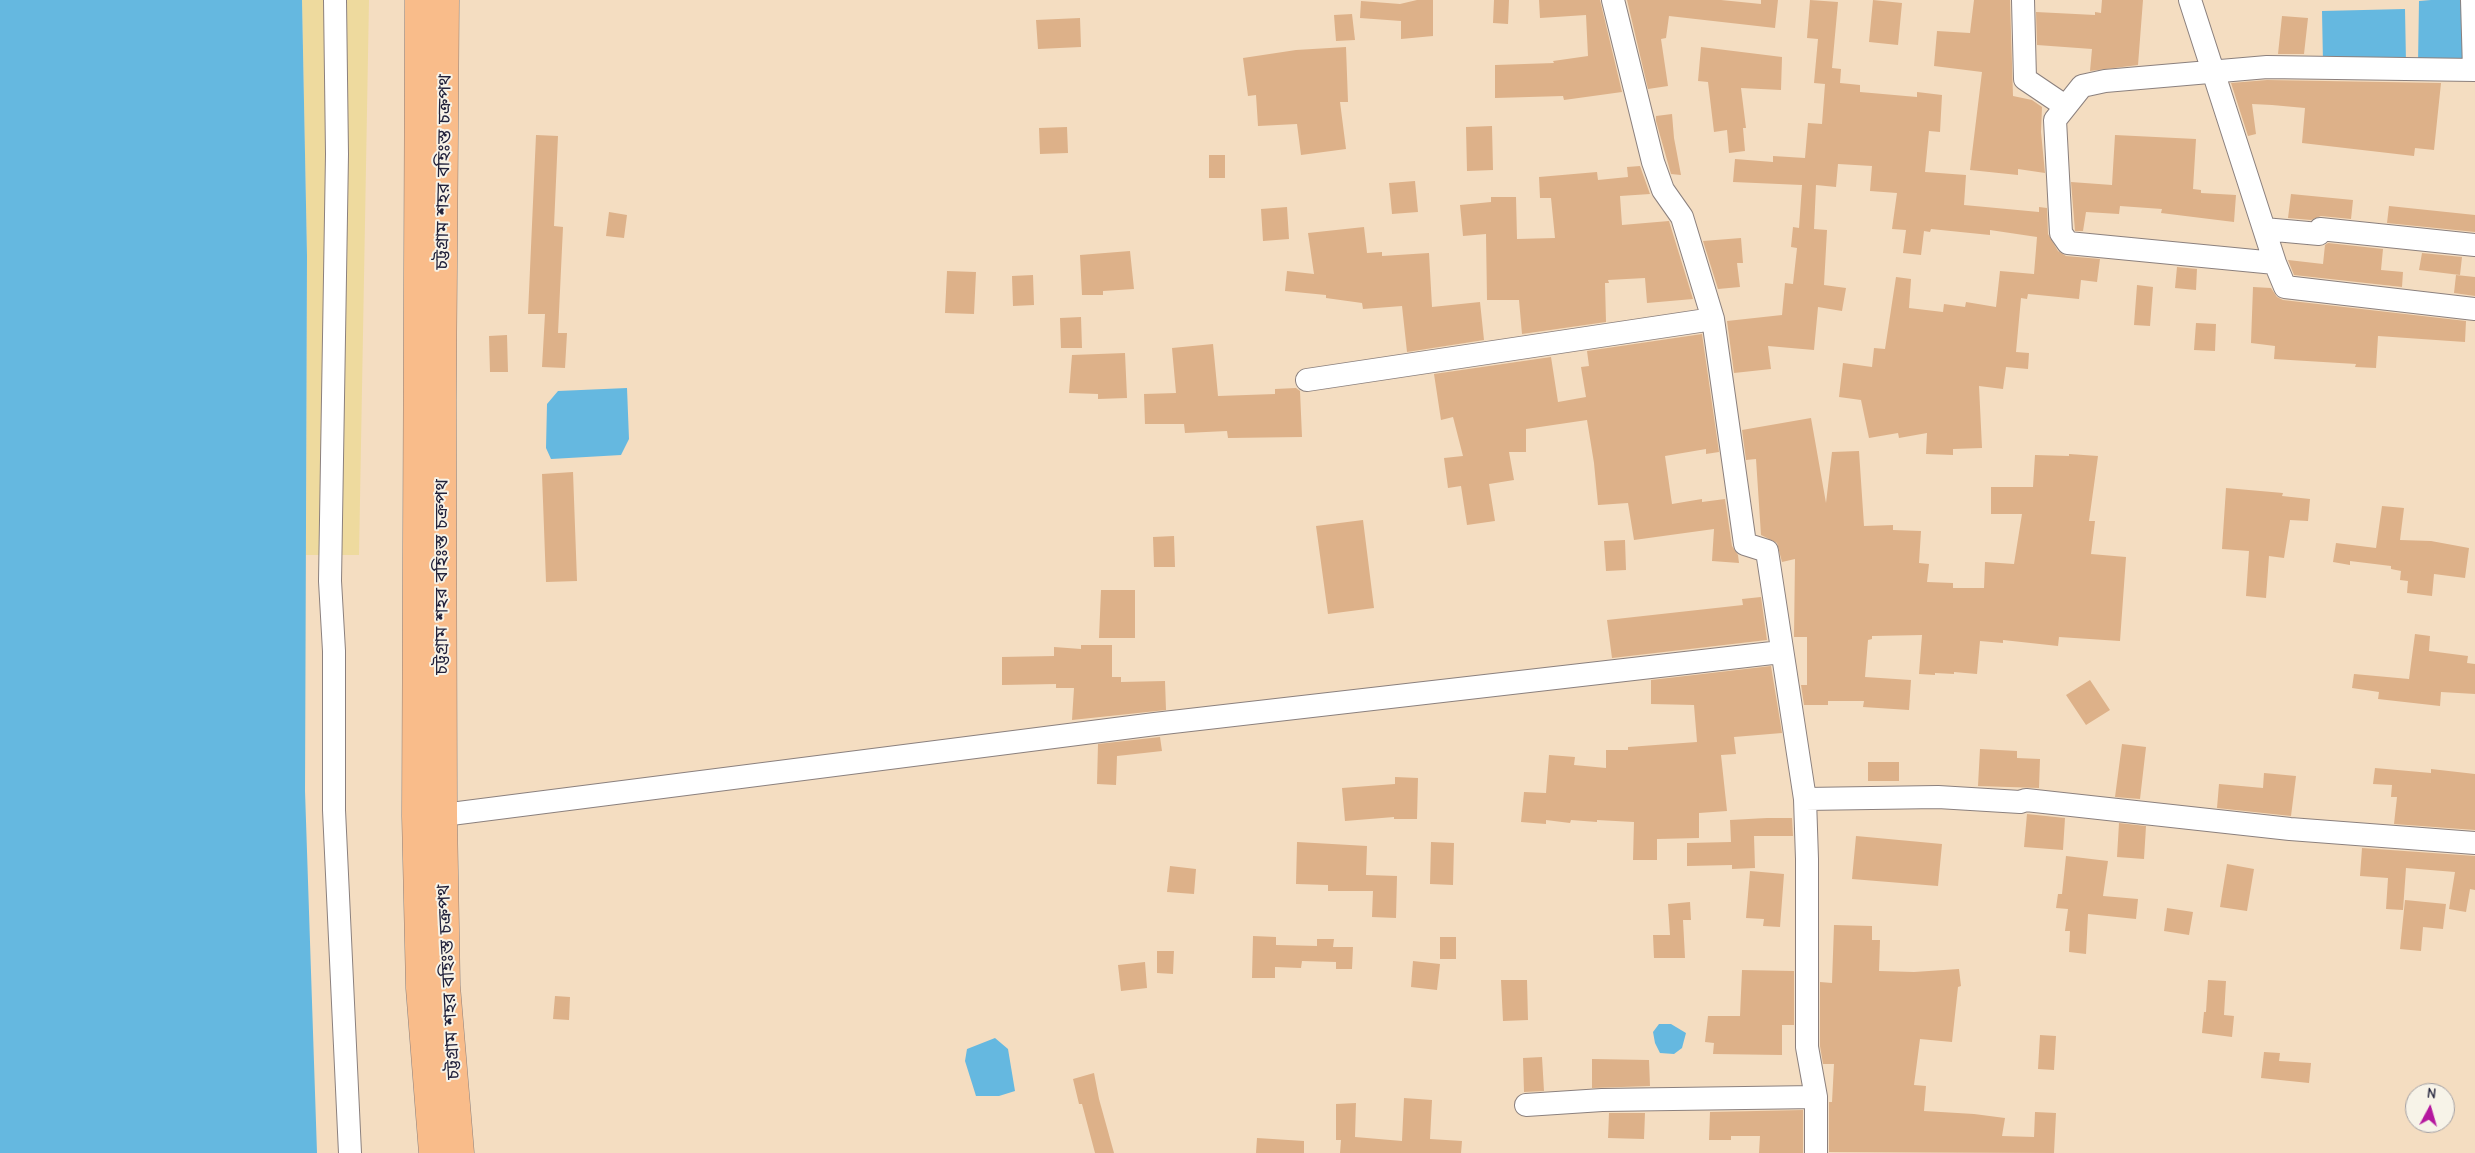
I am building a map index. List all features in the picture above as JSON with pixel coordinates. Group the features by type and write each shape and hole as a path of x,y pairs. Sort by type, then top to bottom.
{"main road":[{"name":"চট্টগ্রাম শহর বহিঃস্ত চক্রপথ","path":"419,0 416,816 420,988 433,1153"},
{"name":"চট্টগ্রাম শহর বহিঃস্ত চক্রপথ","path":"445,0 442,399 442,815 446,986 460,1153"}],"street":[{"path":"335,0 337,154 330,581 334,651 334,810 350,1153"},
{"path":"1613,0 1653,162 1663,190 1682,217 1713,319 1745,544 1767,551 1804,799 1807,859 1807,1047 1816,1096 1816,1153"},
{"path":"2023,0 2025,79 2065,106"},
{"path":"2190,0 2275,263 2285,287 2475,309"},
{"path":"2275,263 2068,243 2062,233 2055,120 2082,86 2105,81 2267,67 2475,70 2472,0"},
{"path":"2264,229 2319,234 2320,229 2475,245"},
{"path":"1307,380 1713,319"},
{"path":"442,815 1155,724 1781,652"},
{"path":"1804,799 1938,798 2020,802 2026,800 2290,829 2475,843"},
{"path":"1526,1105 1602,1100 1816,1096"}],"sand":[{"path":"302,0 369,0 359,555 306,555 307,256"}],"water":[{"path":"0,0 302,0 307,256 305,791 317,1153 0,1153"},
{"path":"2464,0 2467,66 2418,64 2419,1"},
{"path":"2405,9 2406,63 2323,63 2322,11"},
{"path":"627,388 629,439 621,455 551,459 546,448 547,404 558,391"},
{"path":"1659,1024 1671,1024 1686,1033 1682,1048 1674,1054 1660,1053 1655,1043 1653,1032"},
{"path":"995,1038 1008,1049 1015,1091 999,1096 976,1096 965,1061 967,1049"}],"building":[{"path":"1417,0 1433,0 1433,36 1401,39 1401,21 1360,18 1361,1 1400,4"},
{"path":"1494,0 1509,0 1508,24 1493,23"},
{"path":"1539,0 1600,0 1622,92 1564,100 1563,96 1495,98 1495,65 1554,63 1553,61 1588,56 1586,15 1540,18"},
{"path":"1627,0 1721,0 1761,4 1761,0 1778,0 1775,28 1669,16 1666,38 1661,39 1668,86 1648,89"},
{"path":"1810,0 1838,2 1832,68 1841,69 1840,83 1860,85 1860,92 1917,97 1917,92 1942,95 1940,132 1929,131 1925,172 1966,175 1964,205 2039,212 2039,207 2047,208 2048,234 2058,251 2066,256 2100,259 2097,282 2081,280 2079,299 2028,294 2027,299 2021,298 2016,352 2029,353 2028,369 2006,367 2003,389 1979,386 1982,448 1953,449 1953,455 1926,454 1927,433 1899,438 1898,433 1869,438 1861,400 1839,397 1843,363 1872,367 1874,348 1885,349 1896,277 1911,279 1909,308 1943,312 1944,304 1965,307 1966,302 1996,307 2000,271 2034,274 2037,237 1990,230 1990,235 1931,229 1930,232 1924,231 1921,255 1903,253 1906,230 1892,229 1897,193 1870,191 1872,166 1838,164 1836,187 1816,185 1814,229 1827,230 1824,285 1846,288 1842,311 1818,307 1814,350 1768,346 1771,369 1734,373 1727,321 1782,315 1785,283 1793,284 1797,248 1791,247 1793,227 1799,228 1802,185 1733,182 1735,159 1773,162 1773,156 1805,158 1808,123 1822,124 1825,84 1814,83 1818,39 1807,38"},
{"path":"1873,0 1902,3 1898,45 1869,42"},
{"path":"1974,0 2010,0 2013,96 2032,100 2042,107 2041,132 2045,173 2018,169 2018,175 1970,170 1982,72 1934,66 1937,31 1970,33"},
{"path":"2102,0 2143,0 2138,65 2090,71 2092,49 2037,45 2036,12 2095,15 2095,12 2101,13"},
{"path":"1352,14 1355,40 1336,41 1334,15"},
{"path":"2282,16 2308,18 2304,54 2278,54"},
{"path":"1080,18 1081,47 1038,49 1036,20"},
{"path":"1346,47 1348,102 1340,102 1346,149 1301,155 1297,124 1258,126 1256,95 1248,96 1243,58 1296,50"},
{"path":"1701,47 1782,57 1781,90 1741,88 1746,128 1743,128 1745,151 1729,153 1727,130 1714,132 1708,82 1698,81"},
{"path":"2267,80 2441,83 2434,150 2415,148 2414,156 2302,143 2305,108 2272,105 2252,104 2256,134 2248,136 2231,83"},
{"path":"1672,114 1674,138 1681,175 1671,174 1656,121 1656,116"},
{"path":"1492,126 1493,170 1467,171 1466,127"},
{"path":"1067,127 1068,153 1040,154 1039,128"},
{"path":"536,135 558,136 554,226 563,227 558,333 567,333 565,368 542,367 545,314 528,314"},
{"path":"2115,135 2196,139 2193,189 2201,190 2201,193 2236,195 2234,222 2161,213 2162,209 2120,206 2119,214 2086,212 2083,231 2075,231 2071,182 2112,185"},
{"path":"1209,155 1225,155 1225,178 1209,178"},
{"path":"1640,166 1650,194 1620,196 1622,225 1669,221 1693,299 1647,303 1645,278 1608,280 1609,283 1605,283 1606,322 1522,334 1519,300 1487,300 1486,234 1463,236 1460,205 1491,202 1491,197 1516,197 1517,239 1555,238 1551,198 1540,198 1539,177 1597,172 1598,180 1628,177 1627,167"},
{"path":"1415,181 1418,212 1392,214 1389,183"},
{"path":"2291,194 2353,200 2351,219 2321,216 2311,220 2288,218"},
{"path":"2389,206 2475,215 2475,232 2387,223"},
{"path":"1287,207 1289,239 1263,241 1261,209"},
{"path":"609,212 627,215 624,238 606,236"},
{"path":"1364,227 1367,253 1382,252 1382,256 1429,253 1432,307 1480,302 1484,340 1407,352 1402,306 1363,309 1362,303 1326,298 1326,295 1285,291 1287,271 1314,274 1308,233"},
{"path":"1741,238 1743,263 1737,263 1740,287 1718,289 1703,241"},
{"path":"2328,243 2383,249 2381,270 2403,272 2402,287 2294,275 2288,260 2323,264 2325,245"},
{"path":"1130,251 1134,289 1103,291 1103,295 1082,295 1080,255"},
{"path":"2422,253 2462,257 2460,275 2419,270"},
{"path":"2177,267 2197,269 2196,290 2175,288"},
{"path":"947,271 976,272 974,314 945,313"},
{"path":"1033,275 1034,305 1013,306 1012,276"},
{"path":"2456,275 2475,277 2475,296 2454,293"},
{"path":"2137,285 2153,287 2150,326 2134,325"},
{"path":"2253,287 2271,288 2277,297 2283,300 2466,321 2465,342 2378,336 2376,368 2355,367 2356,364 2274,359 2275,346 2251,343"},
{"path":"1081,317 1082,348 1061,348 1060,318"},
{"path":"2196,323 2216,324 2215,351 2194,350"},
{"path":"1702,334 1719,452 1706,454 1706,449 1665,456 1672,504 1702,499 1702,502 1725,499 1732,546 1738,555 1739,563 1712,561 1714,529 1634,540 1628,503 1598,505 1587,420 1526,429 1526,452 1509,452 1514,480 1489,484 1495,521 1467,525 1461,486 1448,488 1444,458 1463,456 1453,417 1441,420 1434,374 1551,357 1558,402 1586,397 1581,367 1589,366 1587,351"},
{"path":"507,335 508,372 490,372 489,336"},
{"path":"1213,344 1218,396 1275,394 1275,389 1296,388 1300,391 1302,437 1228,438 1227,431 1185,433 1184,424 1145,424 1144,394 1176,393 1172,348"},
{"path":"1125,353 1127,398 1098,399 1098,394 1069,393 1072,355"},
{"path":"1811,418 1826,503 1832,452 1859,451 1864,526 1893,525 1893,530 1921,531 1919,563 1929,564 1927,582 1953,583 1953,588 1984,588 1985,562 2014,564 2022,514 1991,514 1991,487 2033,487 2035,455 2069,456 2069,454 2098,456 2089,521 2095,521 2091,554 2126,557 2120,641 2059,637 2058,646 2003,640 2003,643 1980,641 1977,674 1954,672 1954,674 1935,673 1935,675 1919,674 1922,635 1872,636 1872,639 1868,640 1865,677 1911,680 1909,710 1863,707 1864,701 1828,701 1828,705 1804,705 1801,685 1807,685 1807,637 1794,637 1795,559 1782,562 1777,543 1761,535 1756,459 1746,460 1742,430"},
{"path":"573,472 577,581 546,582 542,474"},
{"path":"2226,488 2283,493 2282,496 2310,499 2308,521 2290,520 2284,558 2269,556 2266,598 2246,596 2249,551 2222,549"},
{"path":"2382,506 2404,508 2400,540 2431,541 2469,548 2465,578 2434,574 2432,596 2407,593 2408,581 2400,580 2401,571 2391,569 2391,566 2350,561 2350,565 2333,562 2336,543 2376,548"},
{"path":"1363,520 1374,608 1328,614 1316,526"},
{"path":"1174,536 1175,567 1154,567 1153,537"},
{"path":"1625,540 1626,570 1606,571 1604,541"},
{"path":"1101,590 1135,590 1135,638 1099,638"},
{"path":"1761,597 1767,640 1612,658 1607,620 1743,605 1742,599"},
{"path":"2415,634 2430,636 2429,651 2468,656 2467,663 2475,664 2475,694 2441,692 2440,706 2378,699 2379,692 2352,688 2354,674 2409,679"},
{"path":"1081,645 1112,645 1112,677 1121,677 1121,682 1165,681 1166,710 1072,720 1074,688 1056,688 1056,684 1002,685 1002,657 1054,656 1054,647 1081,649"},
{"path":"1771,666 1782,733 1734,737 1736,754 1721,755 1727,811 1699,813 1699,838 1657,839 1657,860 1633,860 1634,822 1571,820 1570,823 1546,820 1546,824 1521,822 1524,792 1546,793 1549,755 1575,757 1574,765 1606,768 1606,750 1628,750 1628,747 1697,742 1694,705 1651,704 1651,680"},
{"path":"2090,680 2110,710 2086,725 2066,695"},
{"path":"1160,737 1162,751 1117,756 1116,785 1097,784 1098,744"},
{"path":"2122,744 2146,747 2140,799 2115,797"},
{"path":"1980,749 2017,751 2017,758 2040,759 2039,788 1978,786"},
{"path":"1868,762 1899,762 1899,781 1868,781"},
{"path":"2375,768 2431,773 2431,769 2475,774 2475,830 2394,824 2397,797 2391,797 2392,785 2373,784"},
{"path":"2264,773 2296,776 2291,816 2217,808 2219,784 2263,788"},
{"path":"1395,777 1418,778 1417,819 1394,819 1394,817 1345,821 1342,788 1395,784"},
{"path":"2027,814 2065,818 2063,850 2024,847"},
{"path":"1792,818 1793,836 1754,836 1755,868 1732,869 1732,865 1687,866 1687,843 1731,842 1730,820"},
{"path":"2119,823 2146,826 2144,859 2117,857"},
{"path":"1856,836 1942,844 1938,886 1852,879"},
{"path":"1297,842 1367,846 1366,875 1397,876 1396,918 1372,917 1373,891 1328,891 1328,885 1296,884"},
{"path":"1431,842 1454,843 1453,885 1430,884"},
{"path":"2362,848 2475,856 2475,890 2470,889 2466,912 2449,909 2455,872 2406,868 2403,910 2386,909 2388,878 2360,876"},
{"path":"2066,856 2108,861 2103,896 2138,899 2136,919 2088,914 2086,954 2069,952 2070,931 2065,931 2068,909 2056,908 2058,894 2062,894"},
{"path":"2227,864 2254,869 2247,911 2220,907"},
{"path":"1170,866 1196,869 1194,894 1167,892"},
{"path":"1750,871 1784,874 1780,927 1763,926 1764,919 1746,918"},
{"path":"2405,900 2446,904 2443,929 2423,927 2421,951 2400,949"},
{"path":"1690,902 1691,920 1683,920 1685,958 1654,958 1653,935 1670,935 1668,904"},
{"path":"2167,908 2193,912 2189,935 2164,931"},
{"path":"1834,925 1872,926 1872,940 1880,940 1879,971 1914,972 1959,969 1961,986 1958,987 1952,1042 1920,1039 1914,1085 1926,1086 1924,1111 2005,1118 2002,1136 2034,1137 2035,1112 2056,1113 2054,1153 1829,1152 1829,1102 1832,1102 1834,1064 1823,1064 1820,1046 1820,982 1832,983"},
{"path":"1253,936 1276,937 1276,945 1317,946 1317,939 1334,939 1333,947 1353,947 1352,969 1336,969 1336,962 1302,961 1301,968 1275,967 1275,978 1252,978"},
{"path":"1440,937 1456,937 1456,959 1440,959"},
{"path":"1157,951 1174,951 1173,974 1157,973"},
{"path":"1413,961 1440,964 1437,990 1411,987"},
{"path":"1145,962 1147,988 1121,991 1118,965"},
{"path":"1742,970 1794,971 1794,1025 1782,1025 1782,1055 1713,1054 1714,1043 1705,1042 1708,1016 1740,1016"},
{"path":"1501,980 1527,980 1528,1020 1503,1021"},
{"path":"2208,980 2226,981 2224,1015 2234,1016 2232,1037 2202,1033 2204,1012 2206,1012"},
{"path":"555,996 570,997 569,1020 553,1019"},
{"path":"2040,1035 2056,1036 2054,1070 2038,1069"},
{"path":"2264,1052 2280,1053 2279,1061 2311,1063 2309,1083 2261,1078"},
{"path":"1542,1057 1544,1091 1524,1092 1523,1058"},
{"path":"1592,1059 1649,1060 1650,1086 1592,1088"},
{"path":"1094,1073 1114,1153 1095,1153 1082,1104 1079,1104 1073,1079"},
{"path":"1404,1098 1432,1100 1430,1139 1462,1141 1461,1153 1340,1153 1341,1140 1336,1140 1336,1104 1356,1103 1355,1137 1402,1141"},
{"path":"1803,1110 1803,1153 1759,1153 1760,1136 1731,1136 1731,1140 1709,1140 1710,1112"},
{"path":"1609,1113 1645,1113 1644,1139 1608,1138"},
{"path":"1257,1138 1304,1141 1304,1153 1256,1153"}]}
